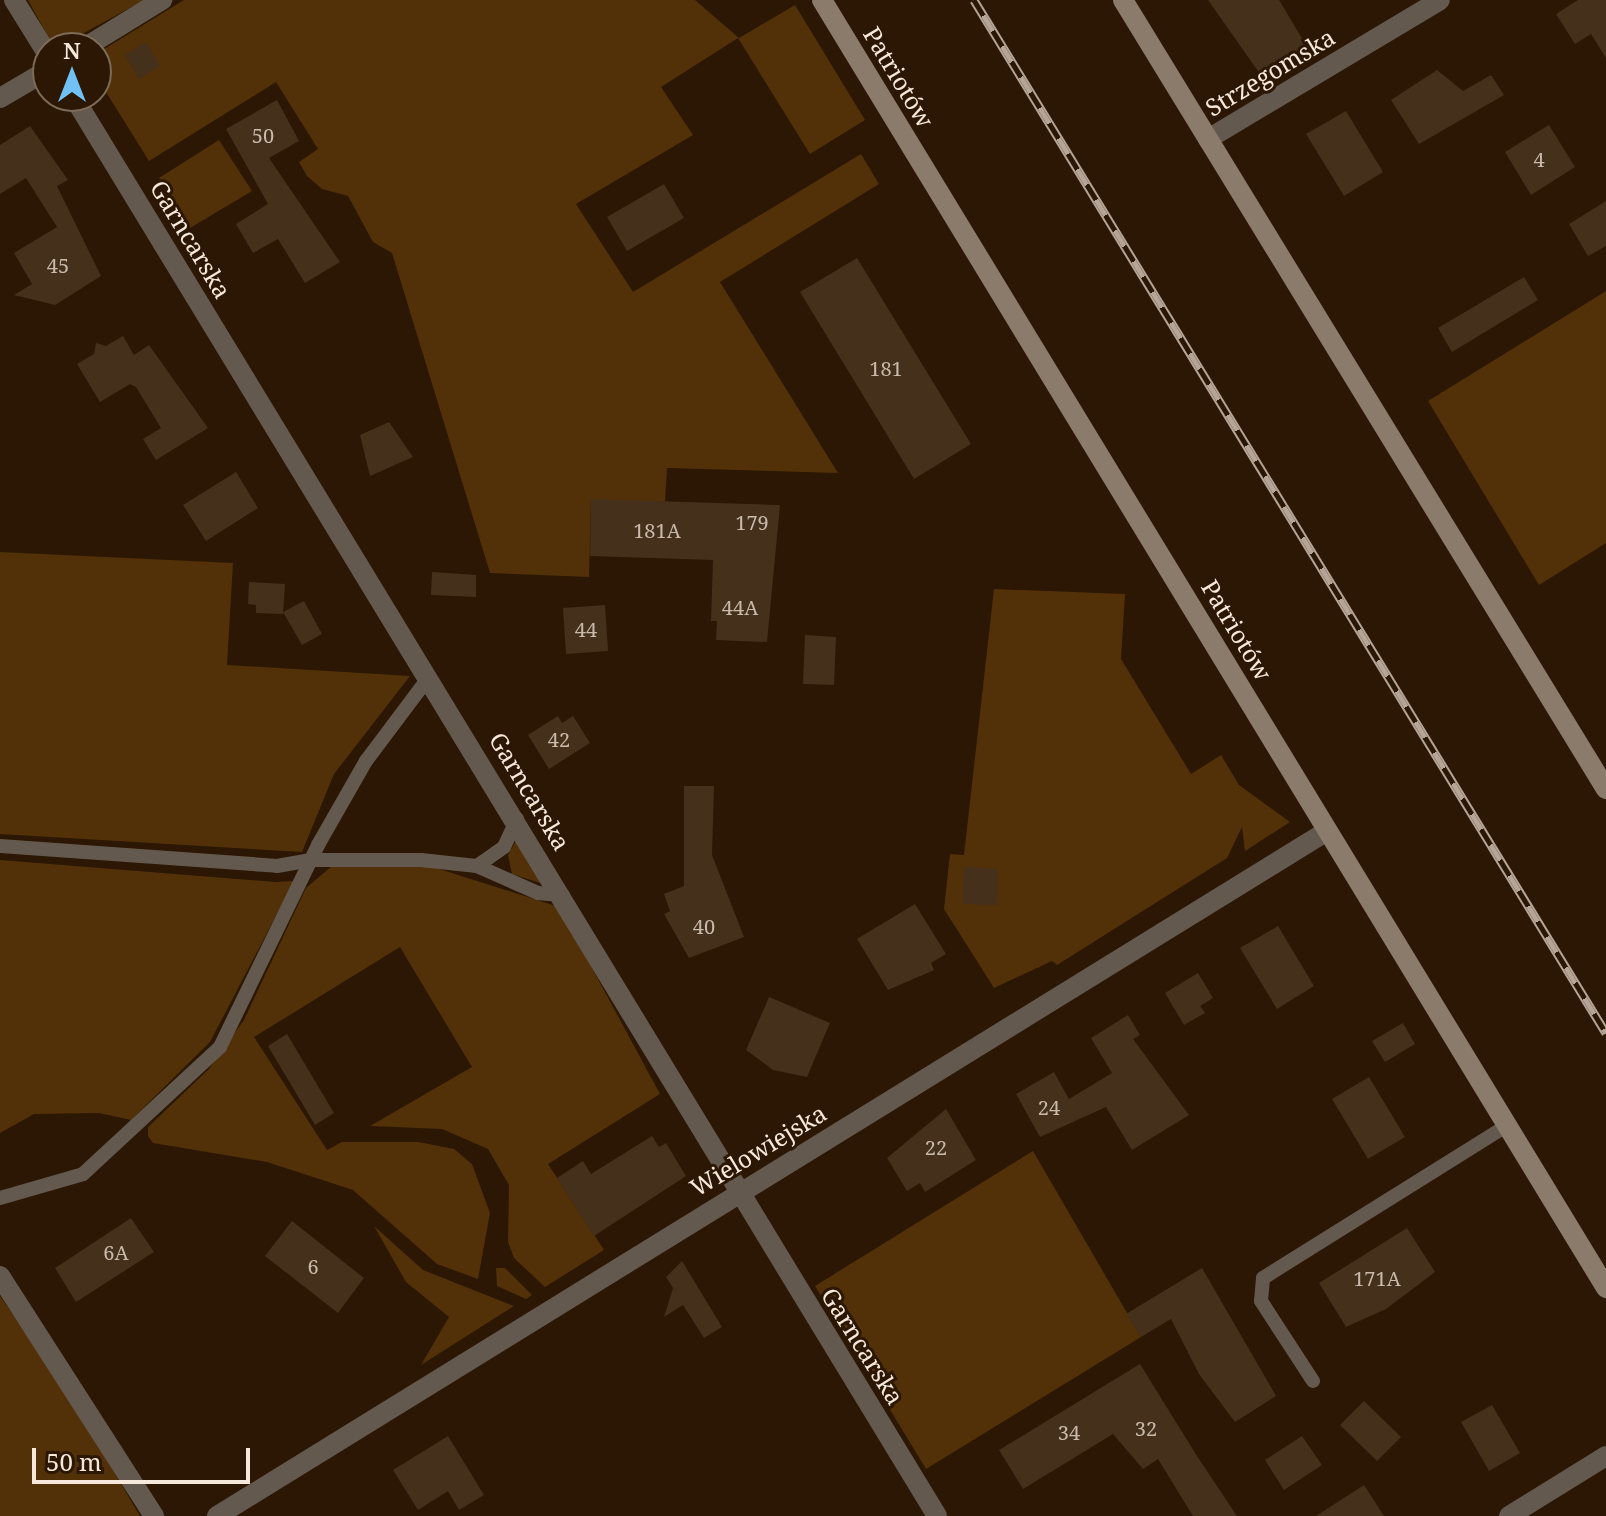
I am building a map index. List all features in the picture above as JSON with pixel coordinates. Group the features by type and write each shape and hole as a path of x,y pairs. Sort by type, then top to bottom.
{"main road":[{"name":"Patriotów","path":"822,0 1606,1288"},
{"path":"1123,0 1606,789"}],"street":[{"path":"14,0 34,32"},
{"path":"110,32 162,0"},
{"name":"Strzegomska","path":"1208,139 1440,0"},
{"path":"0,98 32,79"},
{"name":"Garncarska","path":"83,112 518,819 741,1191 751,1216 937,1516"},
{"name":"Wielowiejska","path":"217,1516 1327,831"},
{"path":"0,1276 154,1516"},
{"path":"1509,1516 1606,1456"}],"lane":[{"path":"0,1198 83,1174 202,1066 236,1023 312,860 366,761 429,677"},
{"path":"477,866 504,847 518,819"},
{"path":"0,846 182,863 277,866 312,860 477,866 538,893 563,895"},
{"path":"1313,1381 1261,1301 1263,1278 1506,1126"}],"shaded area":[{"path":"28,0 144,0 86,32 45,32"},
{"path":"184,0 695,0 739,38 795,5 865,120 810,154 738,38 661,87 693,135 576,204 633,292 861,154 879,184 720,282 838,473 667,468 665,502 591,500 589,577 490,573 392,253 373,242 348,196 322,189 307,176 299,162 318,149 276,82 149,161 112,102 112,44"},
{"path":"219,140 252,191 190,228 159,178"},
{"path":"1606,291 1606,543 1539,585 1428,401"},
{"path":"0,552 233,563 227,665 410,676 334,774 302,852 0,834"},
{"path":"994,589 1125,594 1121,659 1191,774 1221,755 1239,785 1290,822 1245,851 1242,827 1227,858 1057,965 1052,961 994,988 944,909 950,854 964,855"},
{"path":"518,837 547,885 512,874 508,855"},
{"path":"0,860 294,881 210,1042 131,1120 99,1113 34,1114 0,1133"},
{"path":"332,866 430,866 559,907 660,1094 548,1164 604,1250 545,1287 514,1258 508,1242 509,1185 488,1149 442,1129 370,1126 472,1067 400,947 254,1037 327,1150 342,1142 418,1142 454,1149 472,1164 490,1213 478,1279 437,1264 353,1190 267,1162 153,1143 148,1136 148,1127 209,1069 244,1020 306,888"},
{"path":"1033,1151 1141,1337 926,1469 815,1286"},
{"path":"374,1226 423,1270 514,1306 421,1365 449,1317 406,1282"},
{"path":"496,1268 505,1268 532,1295 526,1299 497,1286"},
{"path":"0,1296 71,1399 140,1516 0,1516"}],"building":[{"path":"1208,0 1279,0 1309,50 1265,81"},
{"path":"1578,0 1606,0 1606,58 1591,34 1575,44 1556,14"},
{"path":"146,42 160,66 139,79 125,55"},
{"path":"1437,70 1463,91 1491,75 1504,95 1419,144 1391,100"},
{"path":"277,100 299,141 269,158 340,262 305,283 278,239 253,253 236,224 268,204 226,129"},
{"path":"1346,111 1383,172 1344,196 1306,134"},
{"path":"1549,125 1575,167 1531,195 1505,152"},
{"path":"30,126 68,180 57,186 101,276 55,305 14,295 32,284 14,253 57,227 26,178 0,194 0,145"},
{"path":"664,184 684,218 627,251 607,217"},
{"path":"1606,201 1606,246 1588,256 1569,224"},
{"path":"857,258 971,444 914,479 800,292"},
{"path":"1524,277 1538,300 1452,352 1438,328"},
{"path":"123,336 134,355 149,345 208,428 156,460 143,439 161,428 136,387 130,384 100,402 77,364 94,354 96,343 106,346"},
{"path":"389,422 413,457 370,476 360,435"},
{"path":"236,472 258,508 206,541 183,505"},
{"path":"591,499 780,505 767,642 716,640 717,621 711,621 713,560 590,556"},
{"path":"432,572 476,575 476,597 431,595"},
{"path":"249,582 285,584 283,614 256,613 256,605 248,604"},
{"path":"304,601 322,634 302,645 283,612"},
{"path":"605,605 608,651 566,654 563,608"},
{"path":"805,635 836,637 834,685 803,684"},
{"path":"558,716 562,723 573,716 590,743 549,769 528,735"},
{"path":"684,786 714,786 712,855 744,937 689,958 664,914 670,911 664,894 684,886"},
{"path":"964,867 998,869 997,905 963,904"},
{"path":"915,904 946,954 931,963 934,970 888,990 857,939"},
{"path":"1278,926 1314,986 1277,1009 1240,948"},
{"path":"1198,973 1213,998 1200,1006 1205,1013 1184,1025 1165,993"},
{"path":"769,997 830,1023 807,1077 773,1070 746,1050"},
{"path":"1128,1015 1140,1035 1133,1039 1189,1115 1132,1150 1106,1107 1040,1137 1016,1094 1054,1072 1069,1099 1112,1073 1091,1038"},
{"path":"1403,1023 1415,1044 1385,1062 1372,1041"},
{"path":"287,1034 334,1113 315,1125 268,1046"},
{"path":"1369,1077 1405,1137 1368,1159 1332,1099"},
{"path":"946,1109 976,1160 925,1192 920,1183 907,1191 887,1158"},
{"path":"652,1136 659,1147 666,1143 686,1176 594,1236 557,1178 583,1161 591,1174"},
{"path":"131,1218 154,1252 76,1302 55,1268"},
{"path":"292,1221 364,1278 338,1313 265,1256"},
{"path":"1407,1228 1435,1272 1386,1309 1346,1327 1319,1283"},
{"path":"682,1261 722,1327 704,1338 683,1305 664,1317 673,1288 666,1277"},
{"path":"1202,1268 1276,1396 1235,1422 1199,1374 1171,1319 1141,1337 1126,1314"},
{"path":"1140,1364 1237,1516 1193,1516 1158,1459 1143,1469 1113,1434 1023,1489 999,1450"},
{"path":"1364,1401 1401,1437 1377,1461 1340,1425"},
{"path":"1492,1405 1520,1453 1489,1471 1461,1422"},
{"path":"448,1436 484,1495 459,1510 448,1491 418,1510 393,1470"},
{"path":"1302,1436 1322,1465 1284,1490 1265,1460"},
{"path":"1364,1485 1384,1516 1316,1516"}],"railway":[{"path":"974,0 1606,1033"}]}
